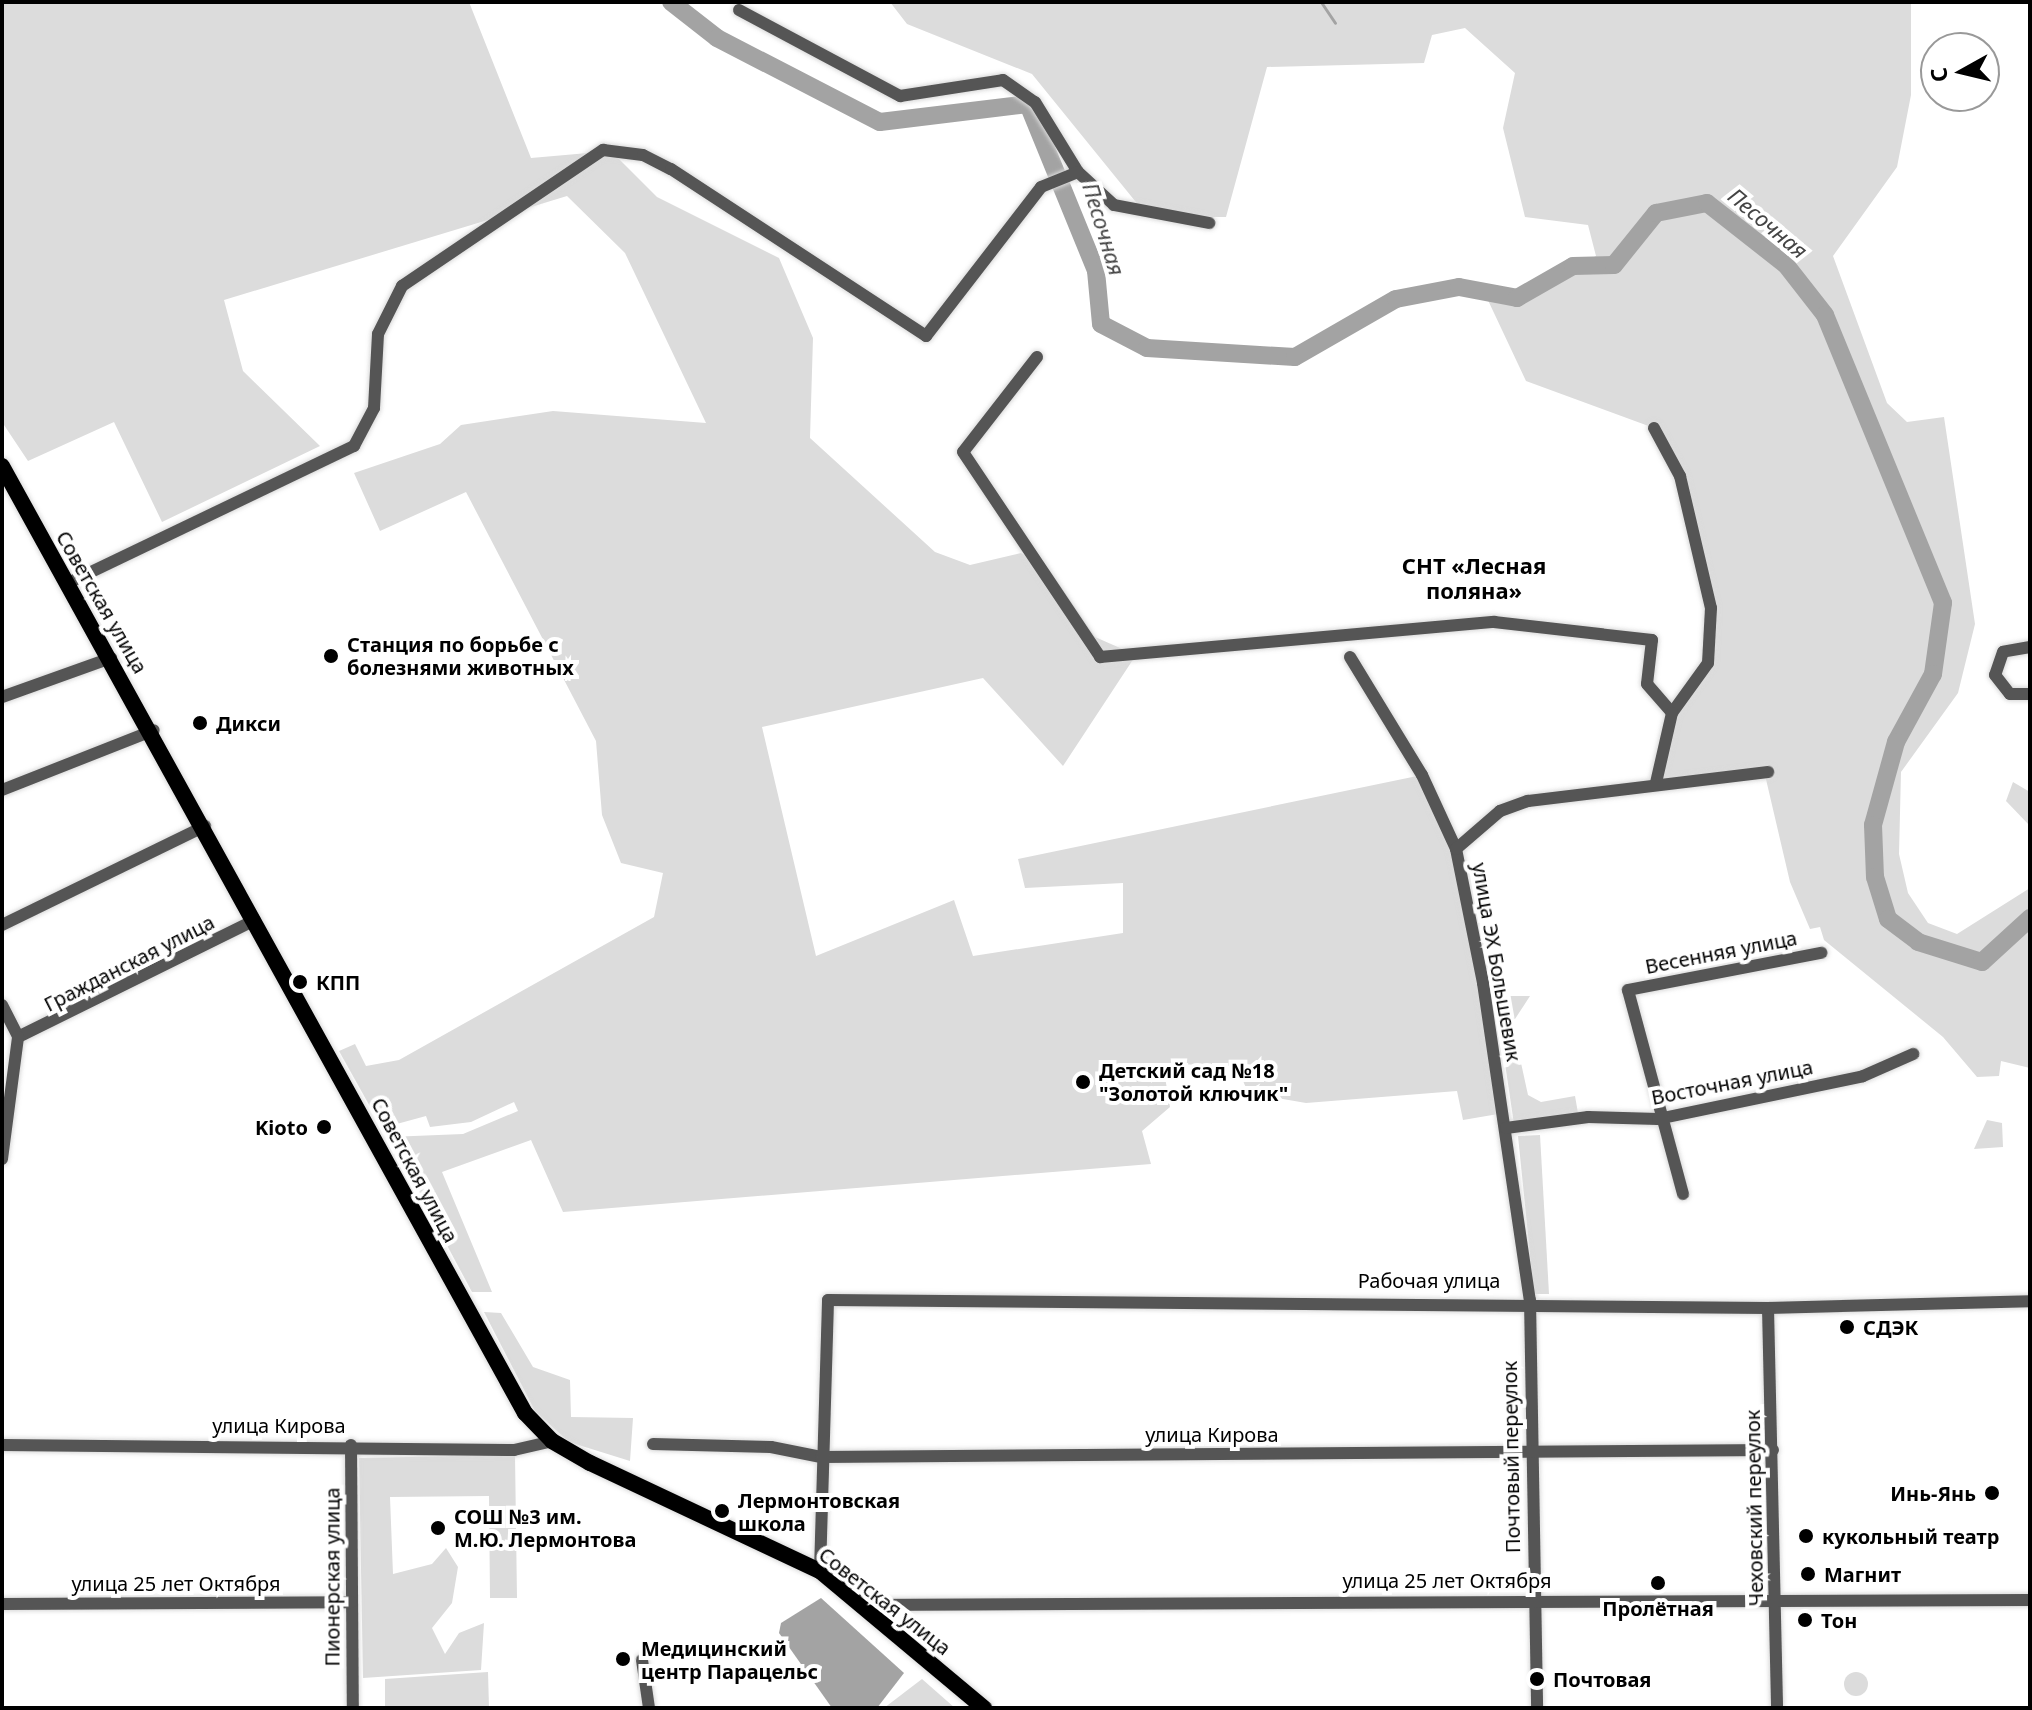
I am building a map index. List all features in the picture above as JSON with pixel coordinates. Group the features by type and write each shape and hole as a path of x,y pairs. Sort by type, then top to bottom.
{"main road":[{"name":"Советская улица","path":"2,466 154,730 490,1355 552,1441 820,1571 984,1708"}],"street":[{"path":"739,10 900,96 1003,80 1035,102 1078,172 1114,205 1209,223"},
{"path":"68,583 354,446 374,408 378,334 402,286 603,150 643,155 671,169 926,336 1052,181 1078,172"},
{"path":"1037,357 963,452 1100,657 1494,622 1652,640 1647,684 1672,713"},
{"path":"1654,428 1680,476 1711,608 1708,663 1672,713 1656,783"},
{"path":"2030,647 2003,652 1995,675 2010,694 2030,694"},
{"name":"улица ЭХ Большевик","path":"1350,657 1422,775 1456,849 1506,1128 1530,1300"},
{"path":"2,697 111,658"},
{"path":"2,790 154,730"},
{"path":"1456,849 1500,811 1528,801 1768,772"},
{"path":"2,925 205,826"},
{"name":"Гражданская улица","path":"18,1037 255,920"},
{"name":"Весенняя улица","path":"1658,1119 1628,990 1821,953"},
{"path":"2,1005 18,1037 2,1159"},
{"name":"Восточная улица","path":"1506,1128 1588,1117 1658,1119 1863,1076 1913,1054"},
{"path":"1658,1119 1683,1194"},
{"name":"Рабочая улица","path":"821,1457 828,1300 1530,1300 1768,1308 2030,1301"},
{"name":"Почтовый переулок","path":"1530,1300 1529,1453 1537,1708"},
{"name":"Чеховский переулок","path":"1768,1308 1777,1599 1777,1708"},
{"name":"улица Кирова","path":"2,1445 351,1445 514,1450 547,1448 552,1441"},
{"name":"улица Кирова","path":"653,1444 771,1447 821,1457 1773,1450"},
{"name":"Пионерская улица","path":"351,1445 353,1708"},
{"path":"820,1571 821,1457"},
{"name":"улица 25 лет Октября","path":"863,1605 2030,1600"},
{"name":"улица 25 лет Октября","path":"2,1604 351,1602"},
{"path":"642,1660 649,1708"}],"shaded area":[{"path":"2,2 469,2 531,158 611,151 657,197 779,258 813,338 810,438 935,552 970,565 1021,553 1049,569 1095,637 1136,655 1063,766 983,678 762,727 816,956 954,900 973,956 1123,933 1123,883 1025,888 1018,859 1422,775 1456,849 1504,1113 1463,1120 1457,1091 1306,1103 1248,1093 1237,1066 1174,1064 1164,1071 1170,1107 1142,1131 1151,1164 563,1212 531,1140 442,1172 492,1292 472,1292 389,1137 463,1134 518,1111 514,1102 471,1122 430,1127 426,1116 382,1128 339,1051 355,1044 366,1066 399,1060 654,917 663,873 621,863 602,815 596,741 466,492 380,531 354,473 440,444 461,425 553,411 706,423 625,253 567,196 224,300 243,371 320,446 162,522 114,422 28,461 2,422"},
{"path":"890,2 1911,2 1911,95 1897,167 1833,256 1887,403 1907,422 1944,417 1975,624 1958,693 1901,772 1899,854 1908,893 1928,923 1957,934 2030,888 2030,1068 2001,1061 1999,1076 1977,1077 1943,1037 1824,940 1820,927 1810,929 1790,882 1765,775 1655,787 1672,713 1708,663 1711,608 1680,476 1654,428 1526,381 1486,296 1517,298 1596,256 1588,225 1525,217 1503,128 1515,73 1465,28 1432,35 1424,63 1267,67 1226,217 1148,217 1032,74 907,24"},
{"path":"2013,782 2030,792 2030,826 2006,801"},
{"path":"1495,996 1530,996 1515,1019 1503,1021 1508,1039 1516,1040 1528,1095 1541,1102 1575,1096 1578,1113 1514,1124"},
{"path":"1987,1120 2002,1123 2003,1147 1974,1149"},
{"path":"1540,1135 1549,1294 1534,1294 1518,1136"},
{"path":"484,1312 501,1313 533,1367 570,1380 571,1417 633,1418 630,1461 569,1442 535,1411"},
{"name":"СОШ №3 им. М.Ю. Лермонтова","path":"515,1455 517,1598 490,1598 489,1496 390,1497 393,1574 432,1564 446,1548 458,1567 452,1603 432,1628 445,1654 459,1633 484,1623 481,1670 363,1678 359,1458"},
{"path":"821,1598 904,1673 877,1708 832,1708 779,1633 781,1623"},
{"path":"488,1672 489,1708 385,1708 385,1679"},
{"path":"1856,1672 1865,1675 1868,1684 1865,1693 1856,1696 1847,1693 1844,1684 1847,1675"},
{"path":"922,1679 955,1708 884,1708"}],"waterway":[{"name":"Песочная","path":"671,2 717,38 880,122 1028,104 1096,271 1101,324 1147,348 1295,357 1396,299 1459,287 1517,298 1573,266 1614,265 1656,213 1707,203 1786,265 1825,315 1943,603 1933,674 1896,742 1873,825 1875,877 1888,919 1918,942 1982,962 2030,918"},
{"path":"1321,2 1335,23"}],"place":[{"name":"Станция по борьбе с болезнями животных","path":"331,656"},
{"name":"Дикси","path":"200,723"},
{"name":"КПП","path":"300,982"},
{"name":"Детский сад №18 \"Золотой ключик\"","path":"1083,1082"},
{"name":"Kioto","path":"324,1127"},
{"name":"СДЭК","path":"1847,1327"},
{"name":"Инь-Янь","path":"1992,1493"},
{"name":"Лермонтовская школа","path":"722,1511"},
{"name":"СОШ №3 им. М.Ю. Лермонтова","path":"438,1528"},
{"name":"кукольный театр","path":"1806,1536"},
{"name":"Магнит","path":"1808,1574"},
{"name":"Пролётная","path":"1658,1583"},
{"name":"Тон","path":"1805,1620"},
{"name":"Медицинский центр Парацельс","path":"623,1659"},
{"name":"Почтовая","path":"1537,1679"}],"district":[{"name":"СНТ «Лесная поляна»","path":"1474,578"}]}
